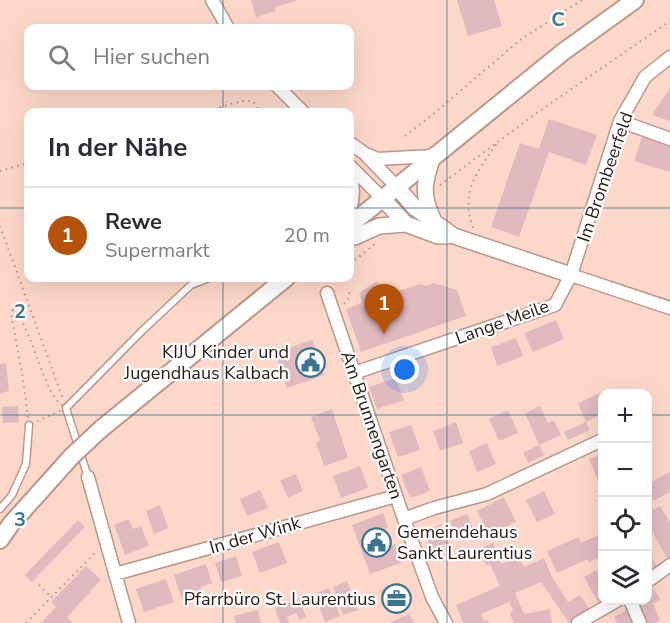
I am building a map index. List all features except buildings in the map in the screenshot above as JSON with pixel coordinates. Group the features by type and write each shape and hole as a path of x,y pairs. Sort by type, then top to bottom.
{"main road":[{"path":"354,222 563,52 635,0"},
{"path":"0,540 11,524 72,456 101,429 281,282"}],"street":[{"path":"212,0 226,24"},
{"name":"Im Brombeerfeld","path":"571,275 620,121 645,77 670,57"},
{"path":"281,90 299,108"},
{"path":"292,100 303,108"},
{"path":"620,121 670,139"},
{"path":"354,145 435,224 571,275 670,308"},
{"path":"364,153 377,159 433,156 426,178 425,202 435,224"},
{"path":"354,170 406,224"},
{"path":"354,237 379,226 406,224 438,236 460,232"},
{"name":"Lange Meile","path":"354,374 555,305 571,275"},
{"name":"Am Brunnengarten","path":"327,293 432,597 446,623"},
{"path":"404,519 434,508 487,494 598,442"},
{"path":"88,477 129,623"},
{"name":"In der Wink","path":"115,574 396,496"},
{"path":"652,578 670,565"},
{"path":"578,623 609,605"},
{"path":"632,605 640,623"}],"lane":[{"path":"88,477 66,408 143,330 191,285 199,282"},
{"path":"0,509 12,495 26,464 30,425"}],"path":[{"path":"405,136 520,40 582,0"},
{"path":"425,191 433,190 538,112 670,21"},
{"path":"217,108 243,101 253,101 257,108"},
{"path":"460,232 474,231 467,205 470,190 479,169 498,141"},
{"path":"0,171 24,164"},
{"path":"0,226 66,408"},
{"path":"354,261 378,242"},
{"path":"13,309 19,315 38,364 55,398 66,408 30,425 12,319 13,309"},
{"path":"26,623 99,549"},
{"path":"39,585 51,597"}],"place":[{"name":"Rewe","path":"384,334"},
{"name":"KIJU Kinder und Jugendhaus Kalbach","path":"310,362"},
{"name":"Gemeindehaus Sankt Laurentius","path":"376,542"},
{"name":"Pfarrbüro St. Laurentius","path":"397,599"}]}
